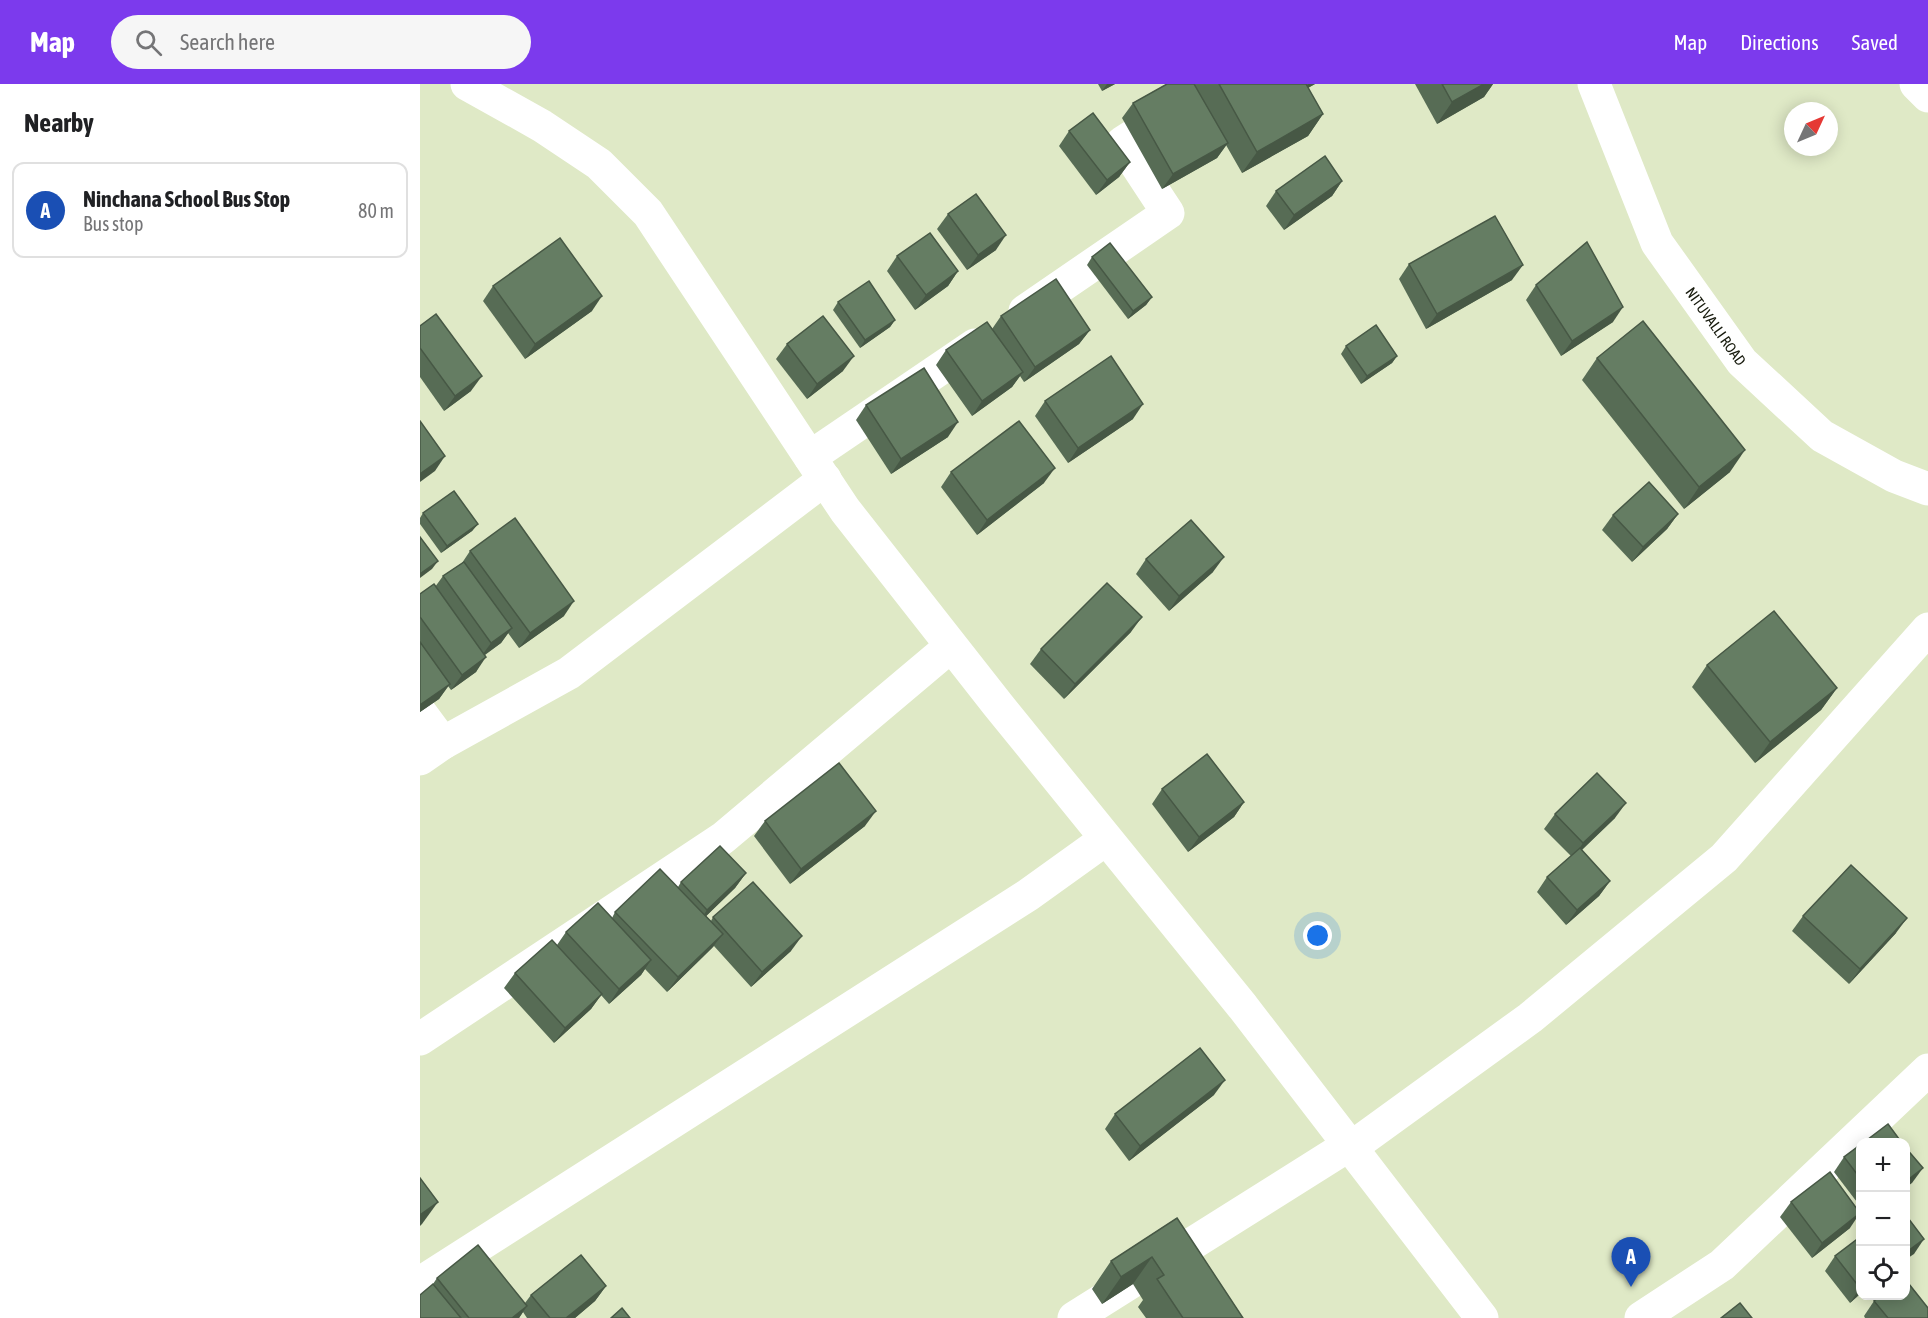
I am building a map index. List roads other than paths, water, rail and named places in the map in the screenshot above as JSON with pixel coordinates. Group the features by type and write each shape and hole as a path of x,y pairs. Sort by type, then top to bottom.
{"street":[{"path":"467,84 543,126 599,164 648,213 845,510 951,646 1243,1006 1482,1318"},
{"path":"420,712 431,751 569,673 818,468 1168,213 1122,143 1214,84"},
{"name":"NITUVALLI ROAD","path":"1594,84 1657,243 1742,362 1822,436 1894,476 1928,489"},
{"path":"1916,84 1928,96"},
{"path":"1074,1318 1349,1145 1352,1147 1530,1018 1724,858 1928,629"},
{"path":"420,1039 723,838 951,646"},
{"path":"420,1283 1028,895 1106,838"},
{"path":"1641,1318 1722,1264 1925,1083"}],"place":[{"name":"Ninchana School Bus Stop","path":"1631,1287"}]}
